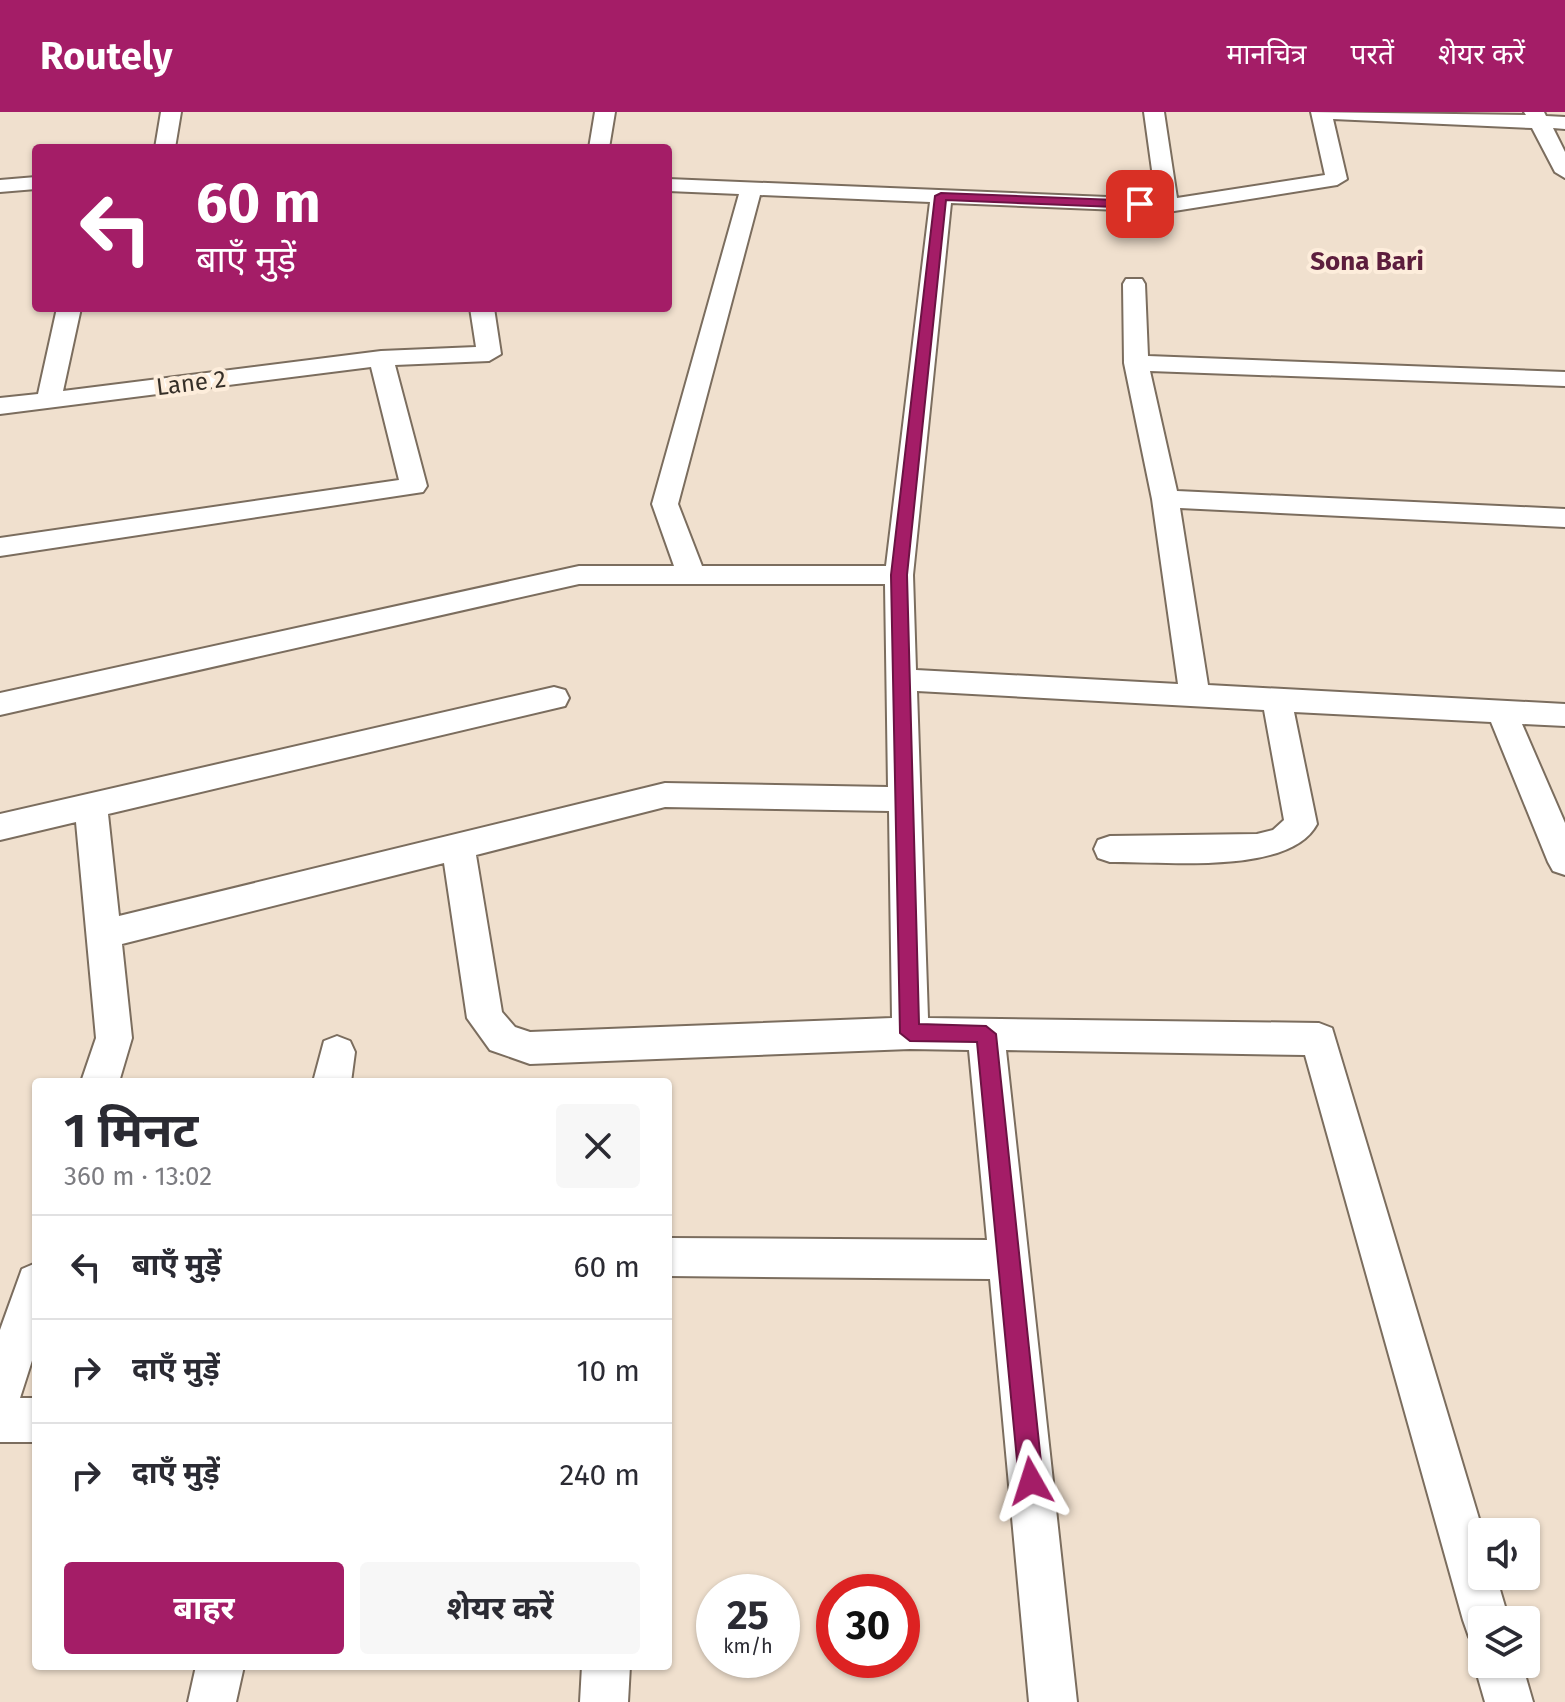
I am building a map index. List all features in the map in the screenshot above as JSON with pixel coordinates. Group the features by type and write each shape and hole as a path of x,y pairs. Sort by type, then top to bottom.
{"street":[{"path":"166,144 171,112"},
{"path":"600,144 605,112"},
{"path":"1154,112 1168,206"},
{"path":"672,185 1168,206 1337,179 1321,112 1537,117 1565,123"},
{"path":"1537,117 1565,172"},
{"path":"0,186 32,183"},
{"path":"691,575 665,504 751,188"},
{"path":"910,1033 899,575 941,196"},
{"path":"1134,284 1136,363 1165,499 1195,696"},
{"path":"49,400 68,312"},
{"name":"Lane 2","path":"0,406 381,358 489,354 483,312"},
{"path":"0,547 414,486 381,358"},
{"path":"1136,363 1565,379"},
{"path":"1165,499 1565,518"},
{"path":"0,704 579,575 899,575"},
{"path":"903,680 1565,715"},
{"path":"0,827 554,698"},
{"path":"1110,849 1257,847 1283,840 1301,824 1277,701"},
{"path":"1503,714 1565,862"},
{"path":"101,935 665,795 902,799"},
{"path":"91,806 101,935 114,1038 101,1078"},
{"path":"458,847 485,1018 503,1039 530,1048 910,1033 1319,1039 1482,1606"},
{"path":"986,1034 1053,1702"},
{"path":"672,1257 1008,1260"},
{"path":"0,1395 32,1295"},
{"path":"0,1420 32,1420"},
{"path":"212,1702 219,1670"},
{"path":"604,1702 606,1670"},
{"path":"1502,1678 1509,1702"}],"district":[{"name":"Sona Bari","path":"1367,261"}],"route":[{"path":"1031,1481 986,1034 910,1033 899,575 941,196 1140,204"}]}
